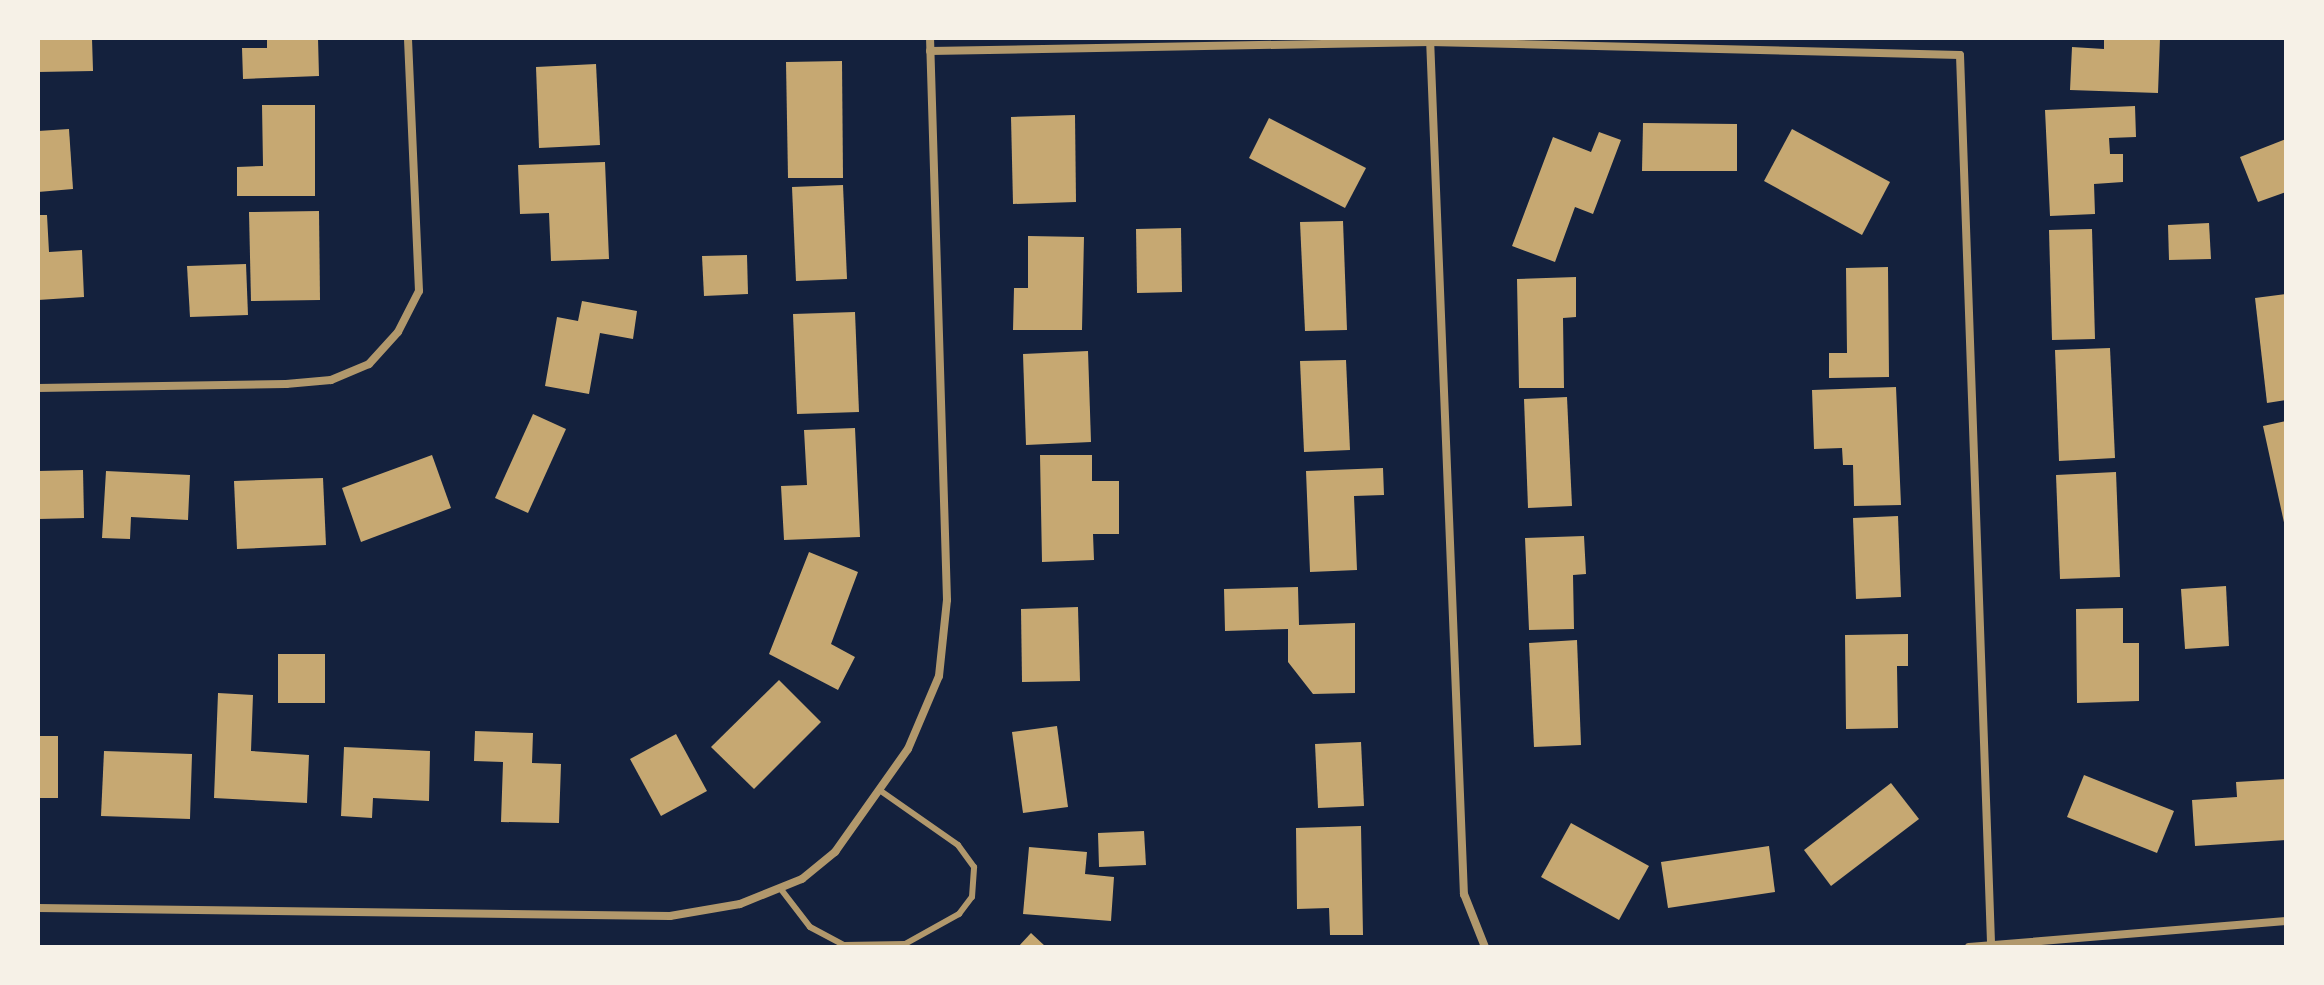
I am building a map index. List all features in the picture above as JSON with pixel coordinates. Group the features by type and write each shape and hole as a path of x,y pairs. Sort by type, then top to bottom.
{"street":[{"path":"38,388 331,380 369,364 398,332 419,291 408,38"},
{"path":"38,908 670,916 780,888 835,852 881,791 939,676 947,600 930,38"},
{"path":"930,51 1430,40 1960,55 1991,943"},
{"path":"1430,40 1464,894 1485,947"},
{"path":"1969,947 2286,921"}],"lane":[{"path":"780,888 810,927 844,945 905,944 959,914 972,897 974,867 958,845 881,791"}],"building":[{"path":"38,38 92,38 93,71 38,72"},
{"path":"267,38 318,38 319,76 243,79 242,48 267,48"},
{"path":"2104,38 2160,38 2158,93 2070,90 2072,47 2104,49"},
{"path":"842,61 843,178 788,178 786,62"},
{"path":"596,64 600,145 539,148 536,67"},
{"path":"262,105 315,105 315,196 237,196 237,167 263,166"},
{"path":"2135,106 2136,137 2109,138 2110,154 2123,154 2123,182 2094,184 2095,214 2050,216 2045,110"},
{"path":"1075,115 1076,202 1013,204 1011,117"},
{"path":"1269,118 1366,168 1345,208 1249,158"},
{"path":"1643,123 1737,124 1737,171 1642,171"},
{"path":"69,129 73,189 38,192 38,131"},
{"path":"1792,129 1890,182 1862,235 1764,181"},
{"path":"1599,132 1621,140 1593,214 1575,207 1555,262 1512,246 1553,137 1591,152"},
{"path":"2286,139 2286,192 2258,202 2240,157"},
{"path":"605,162 609,259 551,261 549,213 520,214 518,165"},
{"path":"843,185 847,279 796,281 792,187"},
{"path":"319,211 320,300 251,301 249,212"},
{"path":"38,215 47,215 49,252 82,250 84,297 38,300"},
{"path":"1343,221 1347,330 1305,331 1300,222"},
{"path":"2209,223 2211,259 2169,260 2168,225"},
{"path":"1181,228 1182,292 1137,293 1136,229"},
{"path":"2092,229 2095,339 2052,340 2049,230"},
{"path":"1028,236 1084,237 1082,330 1013,330 1014,288 1028,288"},
{"path":"747,255 748,294 704,296 702,256"},
{"path":"246,264 248,315 190,317 187,266"},
{"path":"1888,267 1889,377 1829,378 1829,353 1847,353 1846,268"},
{"path":"1576,277 1576,317 1563,318 1564,388 1519,388 1517,279"},
{"path":"2286,294 2286,400 2267,403 2255,298"},
{"path":"582,301 637,311 633,339 600,333 589,394 545,386 557,317 578,321"},
{"path":"855,312 859,412 797,414 793,314"},
{"path":"2110,348 2115,458 2059,461 2055,350"},
{"path":"1088,351 1091,442 1026,445 1023,354"},
{"path":"1346,360 1350,450 1304,452 1300,361"},
{"path":"1896,387 1901,505 1854,506 1853,465 1843,465 1842,448 1814,449 1812,390"},
{"path":"1567,397 1572,506 1528,508 1524,399"},
{"path":"533,414 566,429 528,513 495,498"},
{"path":"2286,421 2286,527 2285,527 2263,426"},
{"path":"855,428 860,537 784,540 781,486 807,485 804,430"},
{"path":"432,455 451,508 361,542 342,488"},
{"path":"1040,455 1092,455 1092,481 1119,481 1119,534 1093,534 1094,560 1042,562"},
{"path":"1383,468 1384,495 1354,496 1357,570 1310,572 1306,471"},
{"path":"83,470 84,518 38,519 38,471"},
{"path":"106,471 190,475 188,520 131,517 130,539 102,538"},
{"path":"2116,472 2120,577 2060,579 2056,475"},
{"path":"323,478 326,545 237,549 234,481"},
{"path":"1898,516 1901,597 1856,599 1853,518"},
{"path":"1584,536 1586,574 1573,575 1574,629 1529,630 1525,538"},
{"path":"809,552 858,572 831,644 855,657 838,690 769,654"},
{"path":"2226,586 2229,646 2185,649 2181,589"},
{"path":"1298,587 1299,625 1355,623 1355,693 1313,694 1288,662 1288,629 1225,631 1224,589"},
{"path":"1078,607 1080,681 1022,682 1021,609"},
{"path":"2123,608 2123,643 2139,643 2139,701 2077,703 2076,609"},
{"path":"1908,634 1908,666 1897,666 1898,728 1846,729 1845,635"},
{"path":"1577,640 1581,745 1534,747 1529,643"},
{"path":"278,654 325,654 325,703 278,703"},
{"path":"779,680 821,722 754,789 711,747"},
{"path":"218,693 253,695 251,751 309,755 307,803 214,798"},
{"path":"1057,726 1068,807 1023,813 1012,732"},
{"path":"475,731 533,733 532,763 561,764 559,823 501,822 503,762 474,761"},
{"path":"676,734 707,791 661,816 630,759"},
{"path":"38,736 58,736 58,798 38,798"},
{"path":"1361,742 1364,806 1318,808 1315,744"},
{"path":"344,747 430,751 429,801 373,798 372,818 341,816"},
{"path":"104,751 192,754 190,819 101,816"},
{"path":"2084,775 2174,811 2157,853 2067,817"},
{"path":"2286,779 2286,840 2195,846 2192,800 2237,797 2236,782"},
{"path":"1891,783 1919,819 1831,886 1804,850"},
{"path":"1571,823 1649,866 1619,920 1541,877"},
{"path":"1361,826 1363,935 1330,935 1329,908 1297,909 1296,828"},
{"path":"1144,831 1146,865 1099,867 1098,833"},
{"path":"1769,846 1775,892 1668,908 1661,862"},
{"path":"1029,847 1087,852 1085,874 1114,877 1111,921 1023,914"},
{"path":"1031,933 1046,947 1018,947"}]}
